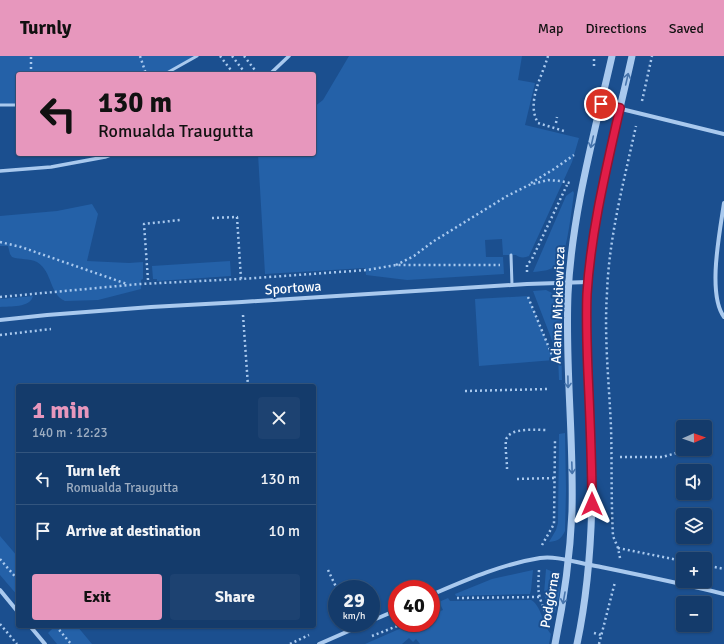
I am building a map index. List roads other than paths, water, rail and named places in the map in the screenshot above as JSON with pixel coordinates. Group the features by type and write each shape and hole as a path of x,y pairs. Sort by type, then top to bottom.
{"street":[{"path":"272,72 289,56"},
{"name":"Adama Mickiewicza","path":"569,560 572,478 567,327 569,283 579,202 612,56"},
{"name":"Adama Mickiewicza","path":"589,565 592,457 586,325 588,282 601,191 632,56"},
{"path":"601,104 724,134"},
{"path":"0,171 51,167 108,156"},
{"path":"724,203 717,247 716,271 717,302 724,317"},
{"name":"Sportowa","path":"0,320 151,307 512,285 588,282"},
{"path":"440,591 499,568 540,558 552,558 618,570 724,594"},
{"name":"Podgórna","path":"555,644 565,594 569,560"},
{"path":"577,644 589,565"},
{"path":"0,590 16,610"},
{"path":"32,628 45,644"},
{"path":"319,644 346,632"}],"lane":[{"path":"169,72 197,56"},
{"path":"0,105 16,105"},
{"path":"511,255 512,285"}]}
